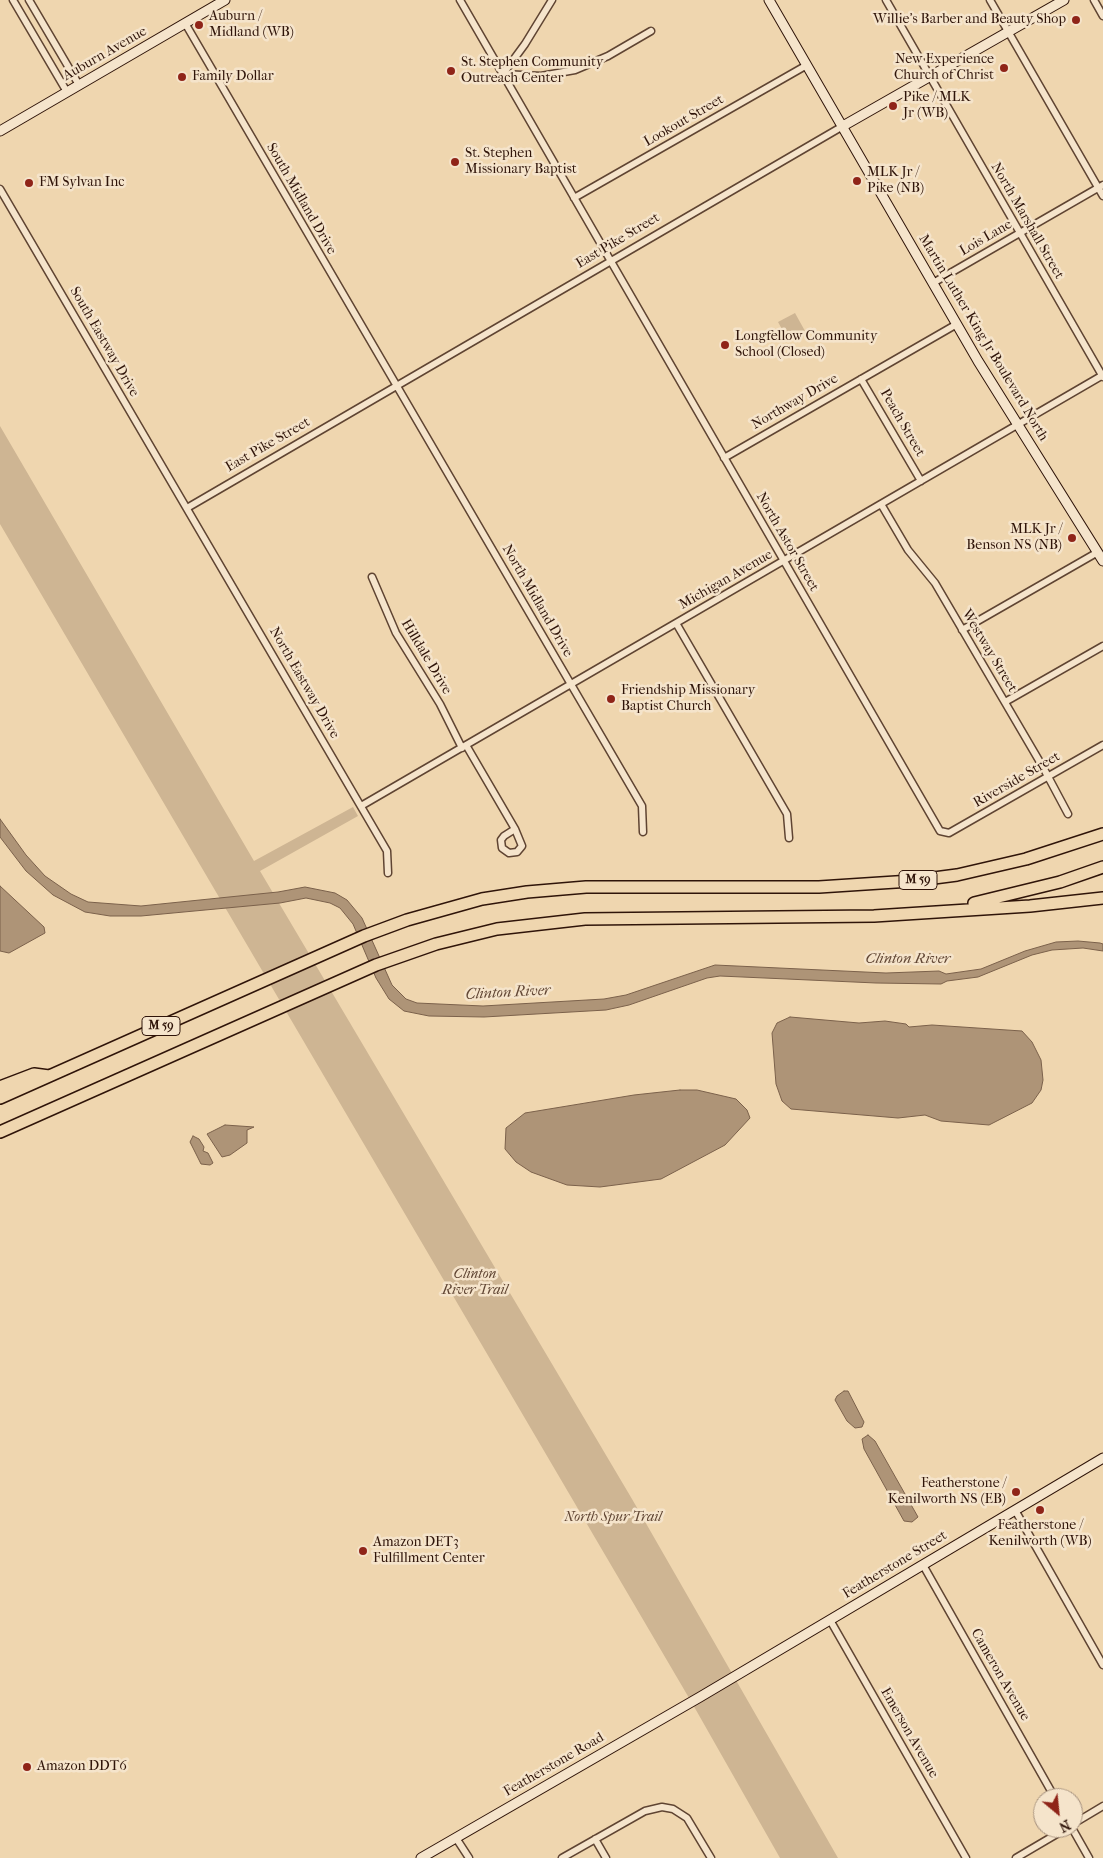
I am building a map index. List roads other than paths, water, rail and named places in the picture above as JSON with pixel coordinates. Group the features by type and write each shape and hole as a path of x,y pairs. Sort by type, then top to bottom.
{"highway":[{"name":"M 59","path":"0,1098 384,928 425,914 482,900 549,890 610,886 844,886 935,878 1026,859 1103,834"},
{"name":"M 59","path":"0,1134 357,973 397,957 477,933 562,920 827,918 928,911 1017,894 1103,867"},
{"path":"928,911 1030,906 1103,898"},
{"path":"0,1087 34,1074 50,1076"}],"street":[{"path":"13,0 66,92"},
{"path":"30,0 79,85"},
{"name":"Auburn Avenue","path":"0,131 225,0"},
{"name":"North Astor Street","path":"460,0 939,830 944,834"},
{"path":"503,74 522,49 552,0"},
{"name":"Martin Luther King Jr Boulevard North","path":"769,0 957,324 1103,561"},
{"name":"North Marshall Street","path":"886,0 1103,376"},
{"path":"990,0 1100,186 1103,196"},
{"name":"East Pike Street","path":"187,508 843,126 1064,0"},
{"path":"1094,0 1103,16"},
{"name":"South Midland Drive","path":"185,23 397,386"},
{"path":"503,74 541,76 575,70 608,56 651,31"},
{"name":"Lookout Street","path":"574,198 807,65"},
{"name":"Lois Lane","path":"933,283 1100,186"},
{"name":"South Eastway Drive","path":"0,189 187,508"},
{"name":"Northway Drive","path":"724,458 957,324"},
{"name":"Michigan Avenue","path":"361,806 1103,376"},
{"name":"Peach Street","path":"861,379 921,481"},
{"name":"North Midland Drive","path":"397,386 642,806 644,832"},
{"name":"Westway Street","path":"881,504 908,550 932,580 1005,702 1068,814"},
{"name":"North Eastway Drive","path":"187,508 388,851 388,873"},
{"path":"962,630 1098,552"},
{"name":"Hilldale Drive","path":"372,577 396,633 515,829"},
{"path":"676,623 787,814 789,838"},
{"path":"1005,702 1103,646"},
{"name":"Riverside Street","path":"944,834 950,833 1103,745"},
{"name":"Featherstone Street","path":"700,1697 1103,1458"},
{"path":"1015,1510 1103,1665"},
{"name":"Cameron Avenue","path":"923,1565 1049,1788"},
{"name":"Emerson Avenue","path":"830,1620 966,1858"},
{"name":"Featherstone Road","path":"421,1858 700,1697"},
{"path":"1083,1818 1103,1806"},
{"path":"562,1858 645,1811 655,1808 669,1808 681,1813 689,1821 711,1858"},
{"path":"456,1838 469,1858"},
{"path":"1016,1858 1050,1838"},
{"path":"1078,1838 1089,1858"},
{"path":"595,1839 606,1858"}],"place":[{"name":"Willie's Barber and Beauty Shop","path":"1076,20"},
{"name":"Auburn / Midland (WB)","path":"199,25"},
{"name":"New Experience Church of Christ","path":"1004,68"},
{"name":"St. Stephen Community Outreach Center","path":"451,71"},
{"name":"Family Dollar","path":"182,77"},
{"name":"Pike / MLK Jr (WB)","path":"893,106"},
{"name":"St. Stephen Missionary Baptist","path":"455,162"},
{"name":"MLK Jr / Pike (NB)","path":"857,181"},
{"name":"FM Sylvan Inc","path":"29,183"},
{"name":"Longfellow Community School (Closed)","path":"725,345"},
{"name":"MLK Jr / Benson NS (NB)","path":"1072,538"},
{"name":"Friendship Missionary Baptist Church","path":"611,699"},
{"name":"Featherstone / Kenilworth NS (EB)","path":"1016,1492"},
{"name":"Featherstone / Kenilworth (WB)","path":"1040,1510"},
{"name":"Amazon DET3 Fulfillment Center","path":"363,1551"},
{"name":"Amazon DDT6","path":"27,1767"}],"water label":[{"name":"Clinton River","path":"908,959"},
{"name":"Clinton River","path":"508,993"}],"park label":[{"name":"Clinton River Trail","path":"475,1284"},
{"name":"North Spur Trail","path":"613,1518"}]}
